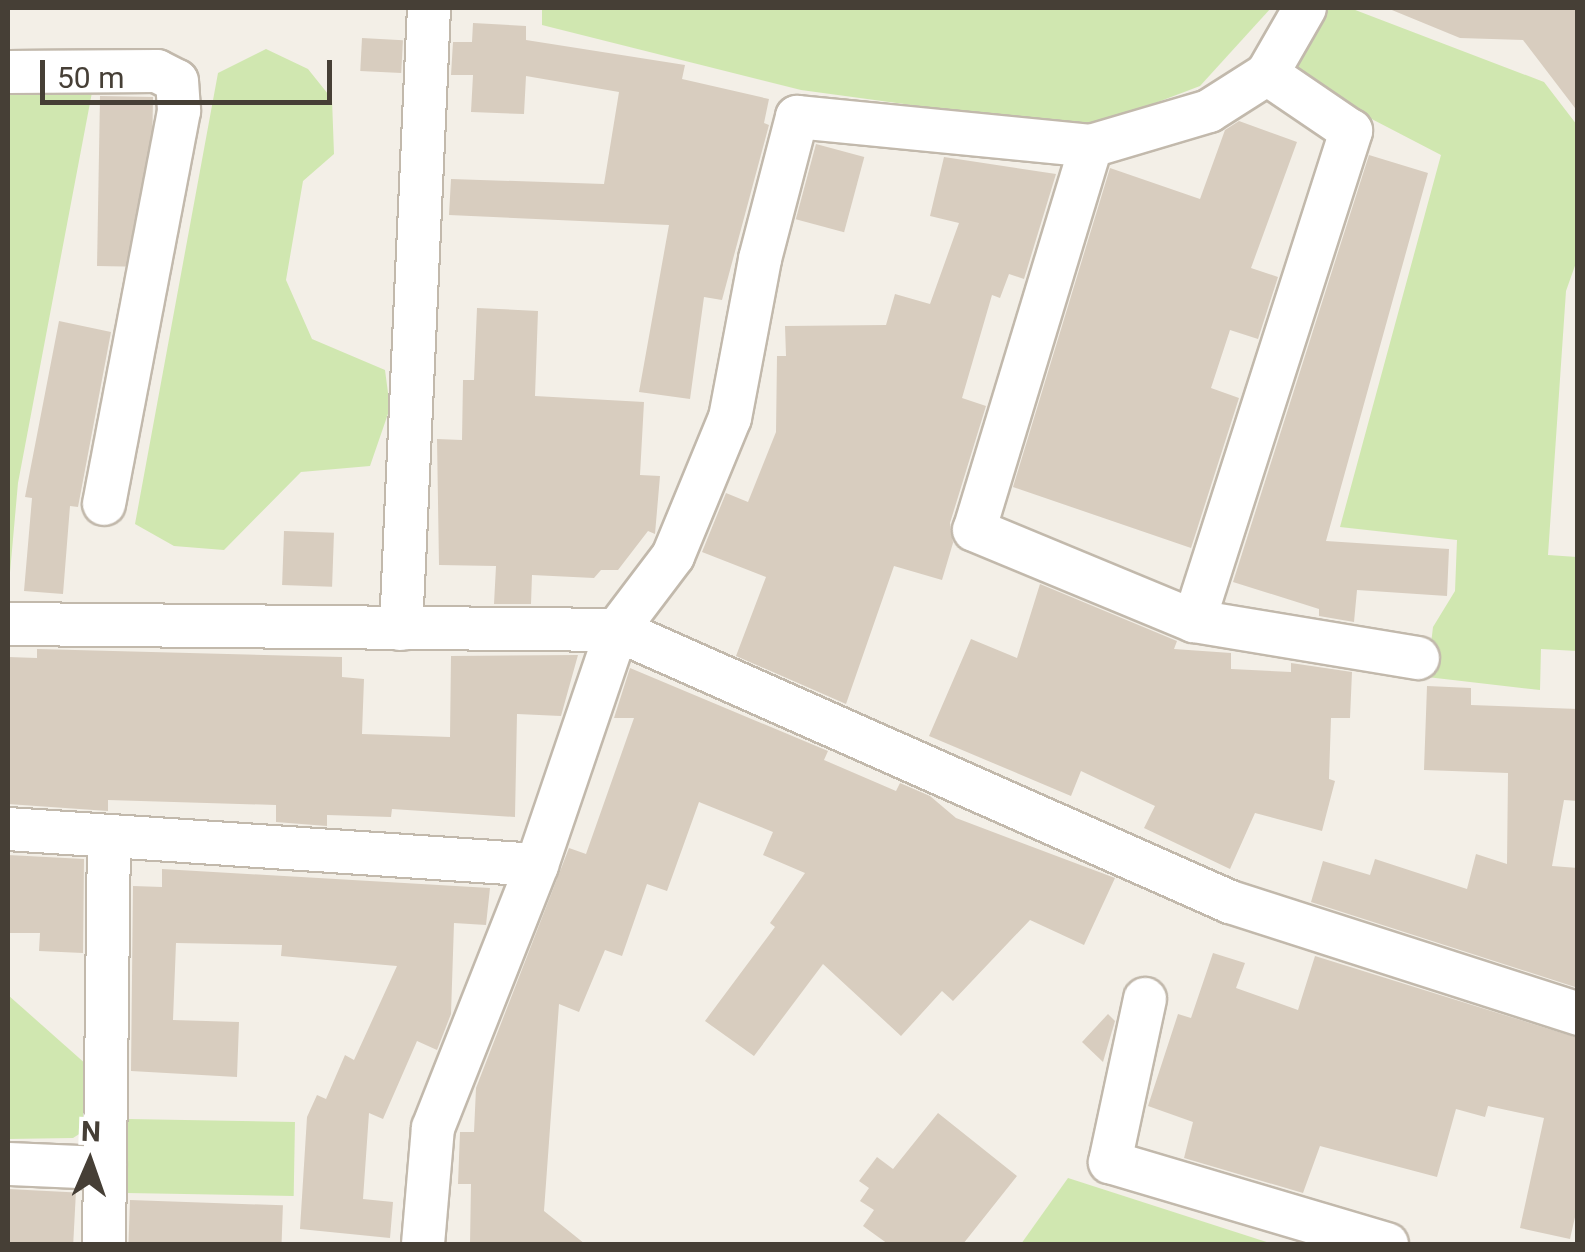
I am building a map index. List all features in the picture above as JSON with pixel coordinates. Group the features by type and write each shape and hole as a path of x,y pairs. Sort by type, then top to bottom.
{"street":[{"path":"402,629 430,8"},
{"path":"423,1244 434,1128 537,864 617,630 673,556 730,418 760,259 796,116 1091,146 1210,112 1266,74 1305,8"},
{"path":"8,72 157,72 177,81 179,110 104,504"},
{"path":"1194,621 1351,131 1266,74"},
{"path":"1091,146 974,530 1194,621 1418,658"},
{"path":"8,624 617,630 1230,902 1578,1014"},
{"path":"8,829 537,864"},
{"path":"104,1244 109,836"},
{"path":"1144,999 1110,1162 1387,1244"},
{"path":"8,1164 104,1168"}],"green space":[{"path":"542,8 1271,8 1200,86 1087,129 801,90 542,25"},
{"path":"1324,8 1350,8 1544,82 1577,125 1577,260 1566,291 1548,555 1577,557 1577,651 1541,649 1540,690 1427,677 1433,627 1455,591 1457,540 1340,527 1441,155 1287,75"},
{"path":"266,49 308,69 332,99 334,154 303,181 286,280 312,339 385,370 390,408 370,466 301,472 224,550 174,546 135,524 218,73"},
{"path":"93,87 18,483 8,595 8,90"},
{"path":"8,995 96,1073 95,1124 73,1138 8,1139"},
{"path":"128,1119 295,1122 294,1196 127,1193"},
{"path":"1068,1178 1273,1244 1021,1244"}],"building":[{"path":"1387,8 1578,8 1578,112 1523,40 1460,38"},
{"path":"473,23 526,26 526,40 685,65 682,79 769,99 764,123 769,125 722,300 704,297 690,399 639,392 669,225 449,215 451,179 604,184 619,92 526,76 524,114 471,112 473,75 451,75 453,42 472,42"},
{"path":"362,38 403,40 401,73 360,71"},
{"path":"100,96 153,97 150,267 97,266"},
{"path":"1239,121 1297,142 1251,268 1278,277 1258,339 1230,330 1211,388 1239,398 1191,548 1013,487 1110,168 1200,199 1225,130"},
{"path":"816,144 864,157 844,232 796,219"},
{"path":"1369,155 1428,173 1326,541 1449,549 1447,596 1357,590 1354,622 1319,616 1319,609 1233,582"},
{"path":"944,157 1056,174 1024,279 1009,274 1000,298 992,295 962,398 986,406 950,523 953,543 942,580 894,566 846,704 736,656 766,577 702,552 726,493 748,502 776,432 777,356 786,356 785,326 886,325 895,294 930,304 959,223 930,216"},
{"path":"477,308 538,311 535,396 644,402 640,475 660,476 655,534 648,531 618,570 601,570 594,578 532,575 531,604 494,604 496,566 439,565 437,439 462,440 463,380 474,380"},
{"path":"59,321 111,332 78,507 70,506 63,594 24,591 32,498 25,497"},
{"path":"284,531 334,533 332,587 282,585"},
{"path":"1040,584 1177,641 1174,649 1231,653 1231,669 1291,672 1291,663 1352,672 1350,718 1331,718 1329,779 1335,781 1322,831 1255,813 1230,869 1144,828 1155,806 1081,771 1071,796 929,736 971,639 1017,658"},
{"path":"37,649 342,657 342,677 364,679 362,734 450,737 451,656 578,655 561,716 517,714 515,817 392,809 391,817 327,815 327,826 276,822 276,805 108,800 108,811 8,804 8,657 37,658"},
{"path":"630,668 828,751 824,760 896,791 900,783 930,796 956,818 1115,878 1084,945 1030,920 953,1001 942,991 901,1036 823,964 754,1056 705,1021 775,927 770,923 805,873 763,855 773,832 699,802 667,891 647,884 622,956 605,950 579,1012 559,1004 544,1211 585,1244 470,1244 471,1184 458,1184 460,1132 474,1132 476,1088 569,848 586,854 634,718 614,718"},
{"path":"1427,686 1471,688 1471,705 1578,709 1578,801 1564,800 1552,866 1578,868 1578,988 1311,902 1323,861 1370,875 1375,859 1467,889 1476,854 1507,864 1508,773 1424,770"},
{"path":"8,855 84,859 83,953 39,951 40,933 8,933"},
{"path":"162,869 490,888 486,925 454,923 451,1014 437,1050 417,1041 383,1119 369,1113 363,1199 393,1202 390,1238 300,1229 307,1117 317,1095 326,1099 345,1055 354,1060 397,966 281,956 282,945 176,943 173,1020 239,1022 237,1077 131,1071 133,886 162,887"},
{"path":"1213,953 1245,963 1236,988 1298,1010 1315,956 1578,1038 1578,1204 1570,1239 1520,1228 1544,1118 1488,1106 1485,1117 1456,1109 1437,1177 1320,1146 1303,1193 1184,1158 1193,1122 1148,1106 1178,1014 1191,1018"},
{"path":"1108,1014 1115,1021 1103,1062 1082,1042"},
{"path":"938,1113 1017,1176 963,1244 888,1244 863,1226 874,1210 860,1201 869,1188 859,1181 877,1157 893,1169"},
{"path":"8,1189 76,1193 73,1244 8,1244"},
{"path":"130,1200 283,1205 282,1244 128,1244"}]}
